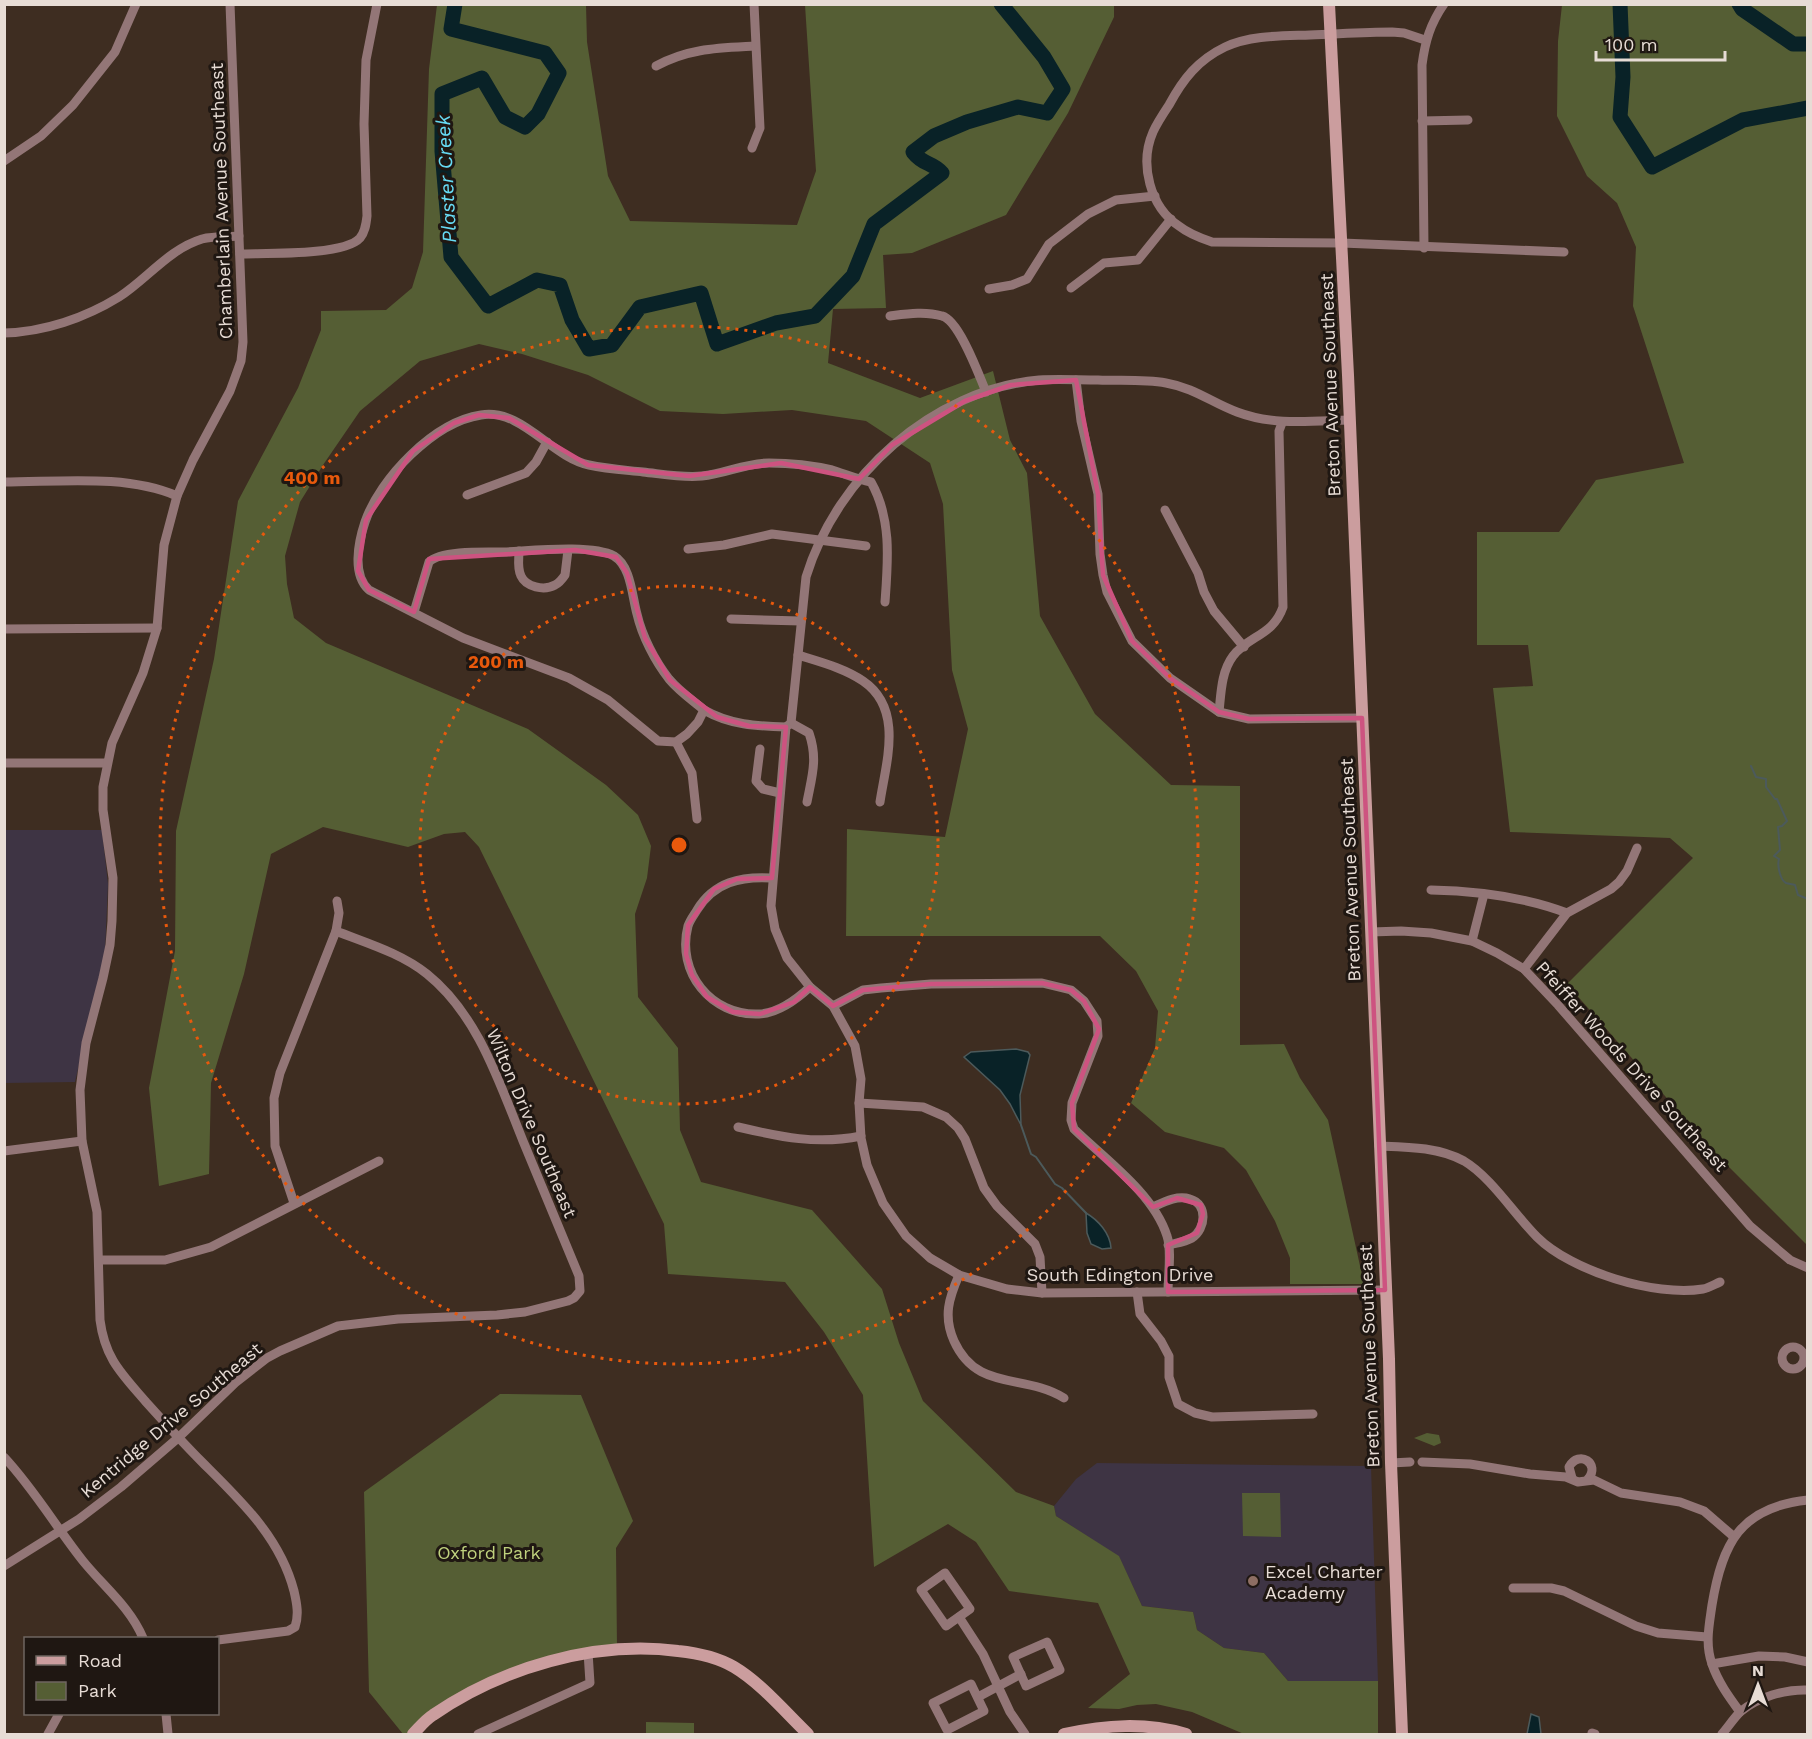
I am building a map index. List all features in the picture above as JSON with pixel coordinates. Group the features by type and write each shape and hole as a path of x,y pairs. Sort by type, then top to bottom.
{"main road":[{"name":"Breton Avenue Southeast","path":"1329,4 1350,420 1389,1359 1390,1463 1402,1734"},
{"path":"413,1734 431,1717 467,1694 519,1671 576,1654 640,1648 702,1654 734,1667 808,1734"},
{"path":"1065,1734 1135,1725 1165,1728 1186,1734"}],"street":[{"path":"4,161 41,136 73,105 116,52 136,4"},
{"name":"Chamberlain Avenue Southeast","path":"219,1640 288,1631 295,1627 298,1608 284,1563 261,1523 178,1438 118,1370 108,1355 102,1337 100,1320 97,1212 82,1141 80,1090 82,1066 108,956 112,921 113,878 103,810 103,787 107,763 112,743 143,673 157,628 165,545 177,496 193,460 230,391 241,361 244,328 230,4"},
{"path":"240,254 331,250 348,246 359,239 365,230 366,60 377,4"},
{"path":"752,148 760,128 754,4"},
{"path":"1424,248 1422,65 1425,40 1433,20 1444,4"},
{"path":"1425,40 1404,33 1392,32 1331,34 1249,40 1226,47 1194,67 1184,79 1152,133 1146,157 1147,178 1155,196 1177,226 1212,242 1342,243 1564,252"},
{"path":"656,66 676,55 755,46"},
{"path":"1422,121 1467,120"},
{"path":"989,289 1012,285 1028,279 1049,244 1088,214 1116,200 1155,196"},
{"path":"1071,288 1104,263 1138,260 1171,219"},
{"path":"4,333 46,327 91,311 119,296 178,249 203,239 239,236"},
{"path":"890,316 916,313 942,316 948,319 969,353 986,392"},
{"name":"South Edington Drive","path":"1350,420 1282,423 1255,418 1234,411 1190,389 1151,381 1039,380 986,392 944,411 917,426 883,453 845,496 820,541 806,577 780,793 771,906 775,929 787,958 810,987 833,1006 855,1046 861,1079 859,1103 861,1136 867,1165 883,1203 906,1236 930,1258 959,1275 1007,1289 1042,1293 1385,1290"},
{"path":"1076,380 1081,421 1098,494 1100,554 1107,592 1132,641 1170,678 1219,712 1249,719 1362,718"},
{"path":"704,710 687,735 676,742 658,741 608,700 569,678 463,638 369,590 360,581 358,571 360,540 366,520 379,495 396,471 413,451 454,423 478,415 496,413 509,417 588,465 702,476 748,464 781,464 824,469 871,482 884,509 887,542 885,602"},
{"path":"1219,712 1227,665 1233,655 1273,626 1283,607 1279,431 1282,423"},
{"path":"467,495 526,473 548,442"},
{"path":"4,482 123,482 158,487 177,496"},
{"path":"1165,510 1198,573 1204,592 1214,611 1244,647"},
{"path":"688,549 724,545 772,534 866,546"},
{"path":"414,612 429,562 433,558 519,551 568,550 608,553 616,557 627,573 637,617 645,638 670,680 704,710 717,717 749,726 788,725 809,734 815,760 807,802"},
{"path":"519,551 521,576 531,586 543,587 554,586 565,575 568,550"},
{"path":"731,619 801,621"},
{"path":"4,629 157,628"},
{"path":"798,655 865,682 885,705 889,721 890,743 880,802"},
{"path":"676,742 692,773 697,819"},
{"path":"760,749 756,781 763,789 780,793"},
{"path":"4,763 107,763"},
{"path":"1524,969 1567,914 1619,882 1627,871 1637,848"},
{"path":"772,878 737,879 714,890 702,902 688,925 686,954 692,975 707,997 733,1012 760,1014 778,1010 794,1002 810,987"},
{"path":"1431,890 1484,894 1552,908 1567,914"},
{"path":"1472,941 1484,894"},
{"path":"294,1203 275,1146 274,1098 280,1073 336,931 339,913 337,901"},
{"name":"Wilton Drive Southeast","path":"336,931 407,960 427,974 454,999 475,1030 513,1116 579,1276 580,1291"},
{"name":"Pfeiffer Woods Drive Southeast","path":"1371,932 1431,933 1472,941 1524,969 1581,1031 1750,1226 1790,1260 1808,1268"},
{"path":"833,1006 863,990 931,984 1042,983 1071,990 1088,1007 1099,1029 1072,1103 1071,1120 1074,1129 1138,1188 1153,1207 1168,1238 1168,1292"},
{"path":"859,1103 923,1107 946,1117 958,1128 965,1139 984,1188 1004,1214 1035,1244 1040,1257 1042,1293"},
{"path":"738,1127 808,1140 836,1141 861,1136"},
{"path":"4,1151 82,1141"},
{"path":"1379,1146 1413,1147 1445,1153 1466,1162 1486,1180 1539,1239 1587,1269 1617,1280 1672,1289 1704,1289 1720,1282"},
{"path":"99,1260 165,1260 189,1255 211,1247 379,1161"},
{"path":"1153,1207 1177,1198 1192,1199 1201,1205 1203,1214 1197,1233 1191,1238 1168,1245"},
{"path":"959,1275 949,1297 947,1319 950,1333 964,1359 976,1370 988,1376 1047,1390 1064,1398"},
{"name":"Kentridge Drive Southeast","path":"4,1566 60,1531 121,1487 178,1438 235,1383 267,1358 338,1326 398,1319 525,1312 568,1301 580,1291"},
{"path":"1137,1292 1140,1314 1161,1341 1169,1356 1169,1377 1178,1404 1195,1413 1212,1417 1313,1414"},
{"path":"4,1456 24,1479 84,1562 120,1601 143,1637"},
{"path":"1567,1475 1573,1461 1580,1458 1587,1460 1599,1482"},
{"path":"1390,1463 1410,1462"},
{"path":"1422,1462 1470,1464 1530,1474 1567,1475 1578,1482 1588,1479 1621,1493 1680,1502 1704,1511 1733,1536"},
{"path":"1588,1479 1593,1470"},
{"path":"1740,1712 1724,1690 1712,1664 1707,1637 1721,1561 1733,1536 1749,1521 1772,1509 1808,1500"},
{"path":"945,1573 970,1609 959,1617 946,1626 921,1590 945,1573"},
{"path":"1513,1588 1551,1588 1564,1591 1636,1626 1658,1633 1707,1637"},
{"path":"959,1617 983,1654 999,1684 1010,1712 1025,1734"},
{"path":"1047,1642 1060,1670 1026,1686 1021,1674 1013,1657 1047,1642"},
{"path":"478,1734 590,1683 588,1652"},
{"path":"1712,1664 1759,1656 1808,1662"},
{"path":"978,1697 1021,1674"},
{"path":"971,1684 978,1697 984,1711 946,1730 933,1703 971,1684"},
{"path":"1722,1734 1740,1712 1761,1699 1776,1694 1808,1690"},
{"path":"48,1734 58,1715"},
{"path":"166,1715 168,1734"}],"highlighted area":[{"path":"1076,380 1098,494 1103,575 1132,641 1170,678 1219,712 1249,719 1362,718 1385,1290 1168,1292 1168,1245 1197,1233 1203,1214 1201,1205 1177,1198 1153,1207 1074,1129 1072,1103 1099,1029 1084,1001 1071,990 1042,983 931,984 863,990 833,1006 810,987 794,1002 760,1014 733,1012 707,997 692,975 686,954 688,925 714,889 737,879 772,878 786,727 749,726 717,717 670,680 645,638 627,573 616,557 575,550 429,559 414,612 369,590 358,571 366,520 413,451 454,423 479,415 509,418 588,465 689,476 781,463 859,479 892,445 965,401 1011,385"}],"shaded area":[{"path":"4,830 102,830 108,884 105,952 75,1082 5,1083"},
{"name":"Excel Charter Academy","path":"1097,1463 1371,1466 1378,1681 1288,1681 1264,1653 1224,1648 1197,1630 1193,1612 1142,1606 1119,1557 1056,1516 1054,1506 1076,1479"}],"green space":[{"path":"437,5 586,5 587,42 608,176 630,221 797,225 816,171 805,5 1114,5 1114,17 1068,113 1006,215 912,253 883,255 886,308 833,309 828,363 920,398 993,371 1010,440 1027,473 1040,616 1095,714 1171,785 1240,786 1240,1045 1284,1044 1300,1078 1328,1120 1364,1284 1290,1284 1290,1258 1275,1221 1246,1170 1224,1148 1165,1132 1131,1103 1155,1048 1158,1011 1136,971 1100,936 846,936 847,829 945,837 968,729 952,670 943,504 930,463 866,421 792,410 723,414 660,411 588,375 522,354 479,344 420,361 360,411 300,502 285,556 287,584 294,618 326,643 528,729 606,785 638,815 651,846 647,878 635,914 638,997 678,1048 680,1130 701,1182 812,1210 882,1289 899,1343 923,1401 1016,1492 1054,1506 1056,1516 1119,1556 1142,1606 1193,1612 1197,1630 1224,1648 1264,1653 1288,1681 1378,1681 1378,1734 1244,1734 1192,1712 1156,1704 1119,1709 1088,1708 1130,1674 1098,1603 1009,1591 976,1542 948,1524 874,1567 863,1395 824,1332 785,1282 668,1274 664,1224 479,847 465,832 444,834 408,847 323,827 271,854 244,974 211,1083 209,1174 159,1186 149,1088 175,951 176,831 214,659 238,501 298,388 321,330 321,311 386,310 412,288 423,252 429,69"},
{"path":"1562,5 1807,5 1807,1245 1714,1152 1567,984 1693,858 1670,838 1510,832 1493,688 1533,686 1528,645 1477,645 1477,532 1559,532 1596,480 1684,463 1633,306 1636,247 1617,203 1587,176 1557,116 1558,41"},
{"name":"Oxford Park","path":"500,1394 581,1395 633,1521 616,1548 617,1649 588,1652 467,1694 413,1734 403,1734 369,1692 364,1492"},
{"path":"1427,1433 1439,1435 1441,1443 1434,1446 1414,1438"},
{"path":"1242,1493 1280,1493 1281,1537 1243,1536"},
{"path":"646,1722 694,1723 694,1734 646,1734"}],"water":[{"path":"1016,1049 1028,1052 1030,1055 1020,1095 1021,1125 1000,1090 964,1057 971,1052"},
{"path":"1086,1213 1103,1228 1111,1248 1102,1249 1091,1244 1087,1233"},
{"path":"1531,1714 1539,1717 1541,1734 1527,1734"}],"waterway":[{"name":"Plaster Creek","path":"455,4 451,29 545,53 559,73 538,114 525,127 505,117 482,78 442,94 442,151 451,257 488,306 537,280 560,285 572,320 589,349 612,345 640,307 701,293 717,344 776,323 815,316 853,276 874,224 942,173 913,152 934,136 967,122 1018,107 1047,113 1063,89 1044,57 1001,4"},
{"name":"Plaster Creek","path":"1620,4 1623,77 1620,117 1652,167 1743,120 1808,108"},
{"name":"Plaster Creek","path":"1739,4 1742,9 1793,44 1808,44"},
{"path":"1751,766 1756,777 1766,779 1766,787 1777,799 1787,821 1778,827 1780,850 1774,856 1779,859 1781,876 1786,883 1795,885 1798,895 1808,899"},
{"path":"1021,1125 1031,1154 1036,1157 1055,1184 1062,1188 1086,1213"}],"place":[{"name":"Excel Charter Academy","path":"1253,1581"}]}
